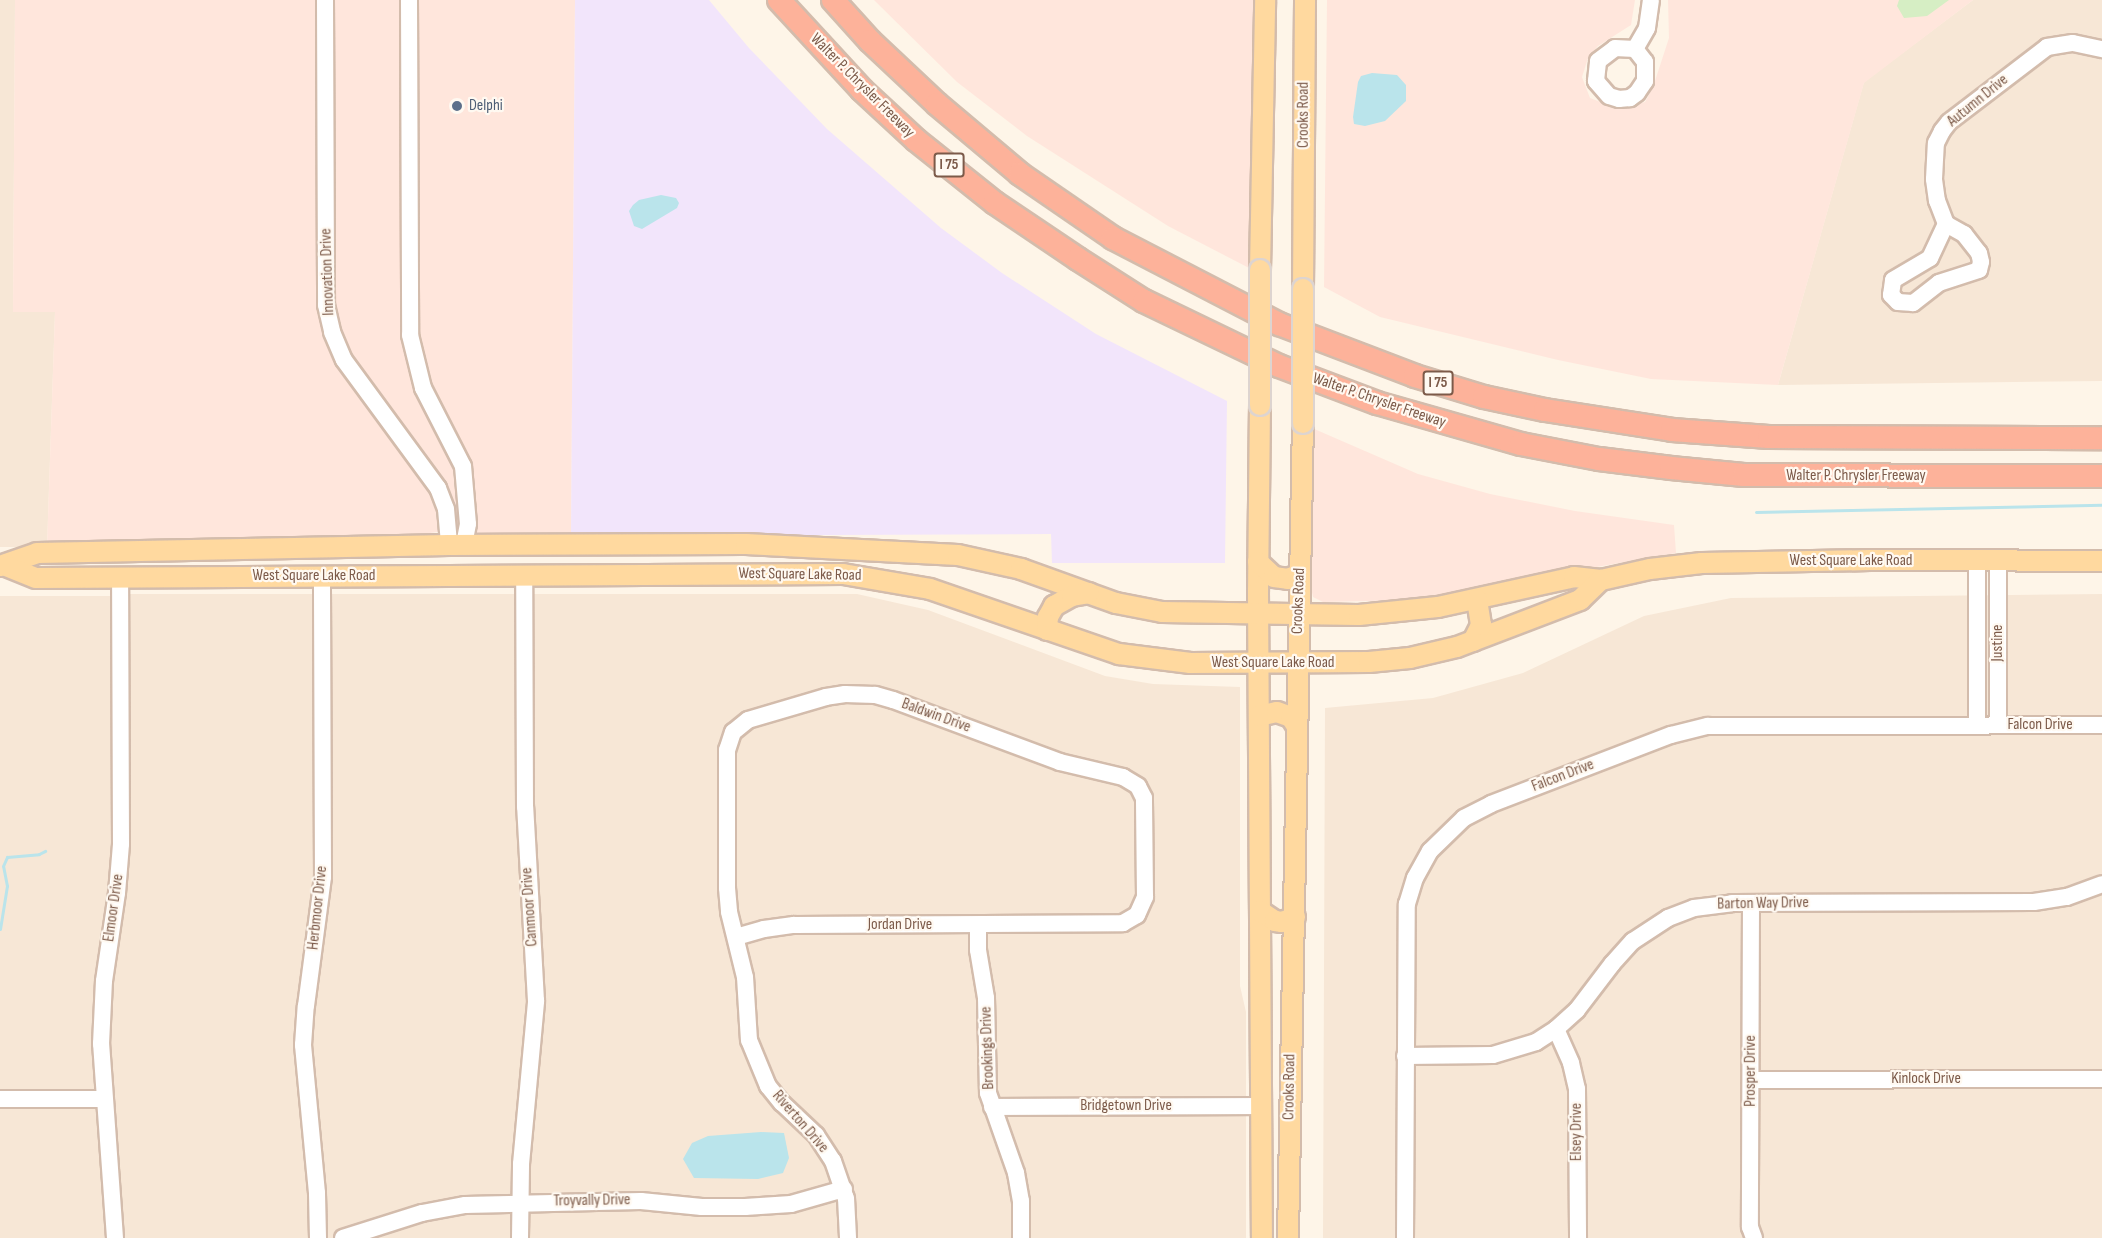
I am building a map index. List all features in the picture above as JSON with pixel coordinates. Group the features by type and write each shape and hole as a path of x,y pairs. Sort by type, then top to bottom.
{"highway":[{"name":"Walter P. Chrysler Freeway","path":"778,0 862,90 916,140 995,203 1078,259 1164,311 1279,366 1377,403 1521,444 1599,459 1702,471 1744,475 1828,477 2102,476"},
{"name":"I 75","path":"832,0 870,41 945,111 1020,174 1113,238 1279,324 1415,376 1484,397 1545,410 1672,430 1769,437 2102,438"}],"main road":[{"name":"Crooks Road","path":"1262,1238 1258,562 1265,0"},
{"name":"Crooks Road","path":"1288,1238 1289,1109 1296,917 1296,725 1303,423 1305,0"},
{"name":"West Square Lake Road","path":"3,566 37,553 456,545 746,544 958,555 1006,564 1129,607 1162,612 1258,615 1402,612 1477,599 1574,577 1601,580 1667,566 1722,561 2102,561"},
{"path":"449,576 460,566 456,545"},
{"path":"668,575 664,566 665,555 676,545"},
{"path":"71,577 69,564 80,553"},
{"path":"908,584 922,574 925,564 922,553"},
{"path":"1258,562 1274,577 1288,579 1300,574"},
{"name":"West Square Lake Road","path":"3,566 36,578 827,573 908,584 970,601 1094,647 1147,660 1190,663 1389,661 1436,652 1473,641 1580,600 1601,580"},
{"path":"1047,630 1048,616 1054,606 1072,596 1089,593"},
{"path":"1473,641 1481,625 1477,599"},
{"path":"1259,716 1277,712 1291,717 1296,725"},
{"path":"1260,911 1275,921 1282,922 1296,917"},
{"path":"1260,1102 1282,1100 1289,1109"}],"street":[{"name":"Innovation Drive","path":"325,0 326,305 332,332 344,360 438,488 456,545"},
{"path":"409,0 410,335 423,388 463,466 468,524 456,545"},
{"path":"1635,49 1647,28 1651,0"},
{"name":"Autumn Drive","path":"1946,224 1935,192 1934,170 1936,143 1949,122 2047,47 2073,43 2102,50"},
{"path":"1946,224 1964,234 1978,253 1981,262 1979,270 1968,276 1943,281 1912,303 1898,302 1892,295 1893,280 1930,258 1946,224"},
{"name":"Justine","path":"1977,561 1977,725"},
{"name":"Justine","path":"1998,562 1998,725"},
{"name":"Canmoor Drive","path":"520,1238 519,1202 536,1001 525,807 524,575"},
{"name":"Herbmoor Drive","path":"318,1238 317,1193 303,1045 323,867 322,576"},
{"name":"Elmoor Drive","path":"115,1238 112,1169 103,1099 102,1007 121,844 120,578"},
{"name":"Baldwin Drive","path":"736,937 727,888 727,750 733,732 748,720 826,697 845,694 875,695 1060,762 1123,777 1138,786"},
{"name":"Falcon Drive","path":"1405,1238 1405,929 1410,892 1422,864 1440,839 1477,810 1671,735 1708,726 2102,725"},
{"name":"Jordan Drive","path":"736,937 764,929 794,925 1118,925 1137,915 1144,903 1146,891 1146,803 1138,786"},
{"name":"Barton Way Drive","path":"1405,1056 1504,1053 1536,1042 1556,1029 1577,1010 1622,952 1644,932 1668,918 1694,908 1750,903 2034,902 2067,897 2102,884"},
{"name":"Prosper Drive","path":"1750,903 1750,1227 1754,1238"},
{"name":"Brookings Drive","path":"978,925 978,950 986,998 987,1081 992,1107 1016,1173 1021,1201 1021,1238"},
{"name":"Riverton Drive","path":"736,937 745,977 749,1040 758,1067 775,1094 823,1144 833,1161 844,1189 848,1238"},
{"name":"Elsey Drive","path":"1556,1029 1571,1063 1577,1089 1578,1238"},
{"name":"Kinlock Drive","path":"1750,1080 2102,1079"},
{"path":"0,1099 103,1099"},
{"name":"Bridgetown Drive","path":"992,1107 1260,1102"},
{"name":"Troyvally Drive","path":"343,1238 435,1210 519,1202 641,1201 702,1207 745,1208 791,1204 844,1189"}],"shaded area":[{"path":"0,0 15,0 13,312 55,312 47,547 0,547"},
{"path":"15,0 575,0 571,536 436,532 391,540 47,547 55,312 13,312"},
{"path":"575,0 709,0 749,48 827,129 941,228 1002,273 1096,334 1227,401 1225,563 1052,563 1051,534 571,536"},
{"path":"874,0 1255,0 1251,269 1168,226 1027,136 957,82"},
{"path":"1327,0 1635,0 1631,25 1598,46 1588,58 1582,77 1590,98 1619,109 1645,102 1653,87 1669,38 1668,0 1973,0 1864,83 1778,385 1651,379 1558,360 1380,317 1324,287"},
{"path":"1973,0 2102,0 2102,381 1778,385 1864,82"},
{"path":"1312,428 1418,474 1490,494 1575,511 1674,525 1676,553 1409,600 1323,602 1313,597 1309,579"},
{"path":"130,594 857,594 928,610 1105,676 1153,684 1240,687 1240,986 1246,1012 1246,1238 0,1238 0,596 112,596 128,826"},
{"path":"2102,594 2102,1238 1323,1238 1325,708 1433,698 1523,673 1644,616 1731,598"}],"green space":[{"path":"1899,0 1949,0 1927,16 1904,18 1897,6"}],"water":[{"path":"1372,73 1397,75 1406,85 1406,101 1385,121 1365,126 1354,124 1358,82 1361,76"},
{"path":"661,195 676,198 679,203 677,208 642,229 634,226 629,211 633,205 639,200"},
{"path":"761,1132 784,1133 789,1158 783,1173 758,1179 694,1178 683,1159 692,1143 708,1136"}],"waterway":[{"path":"1756,512 2102,505"},
{"path":"0,929 7,886 3,866 7,857 39,854 45,851"}],"place":[{"name":"Delphi","path":"457,106"}]}
